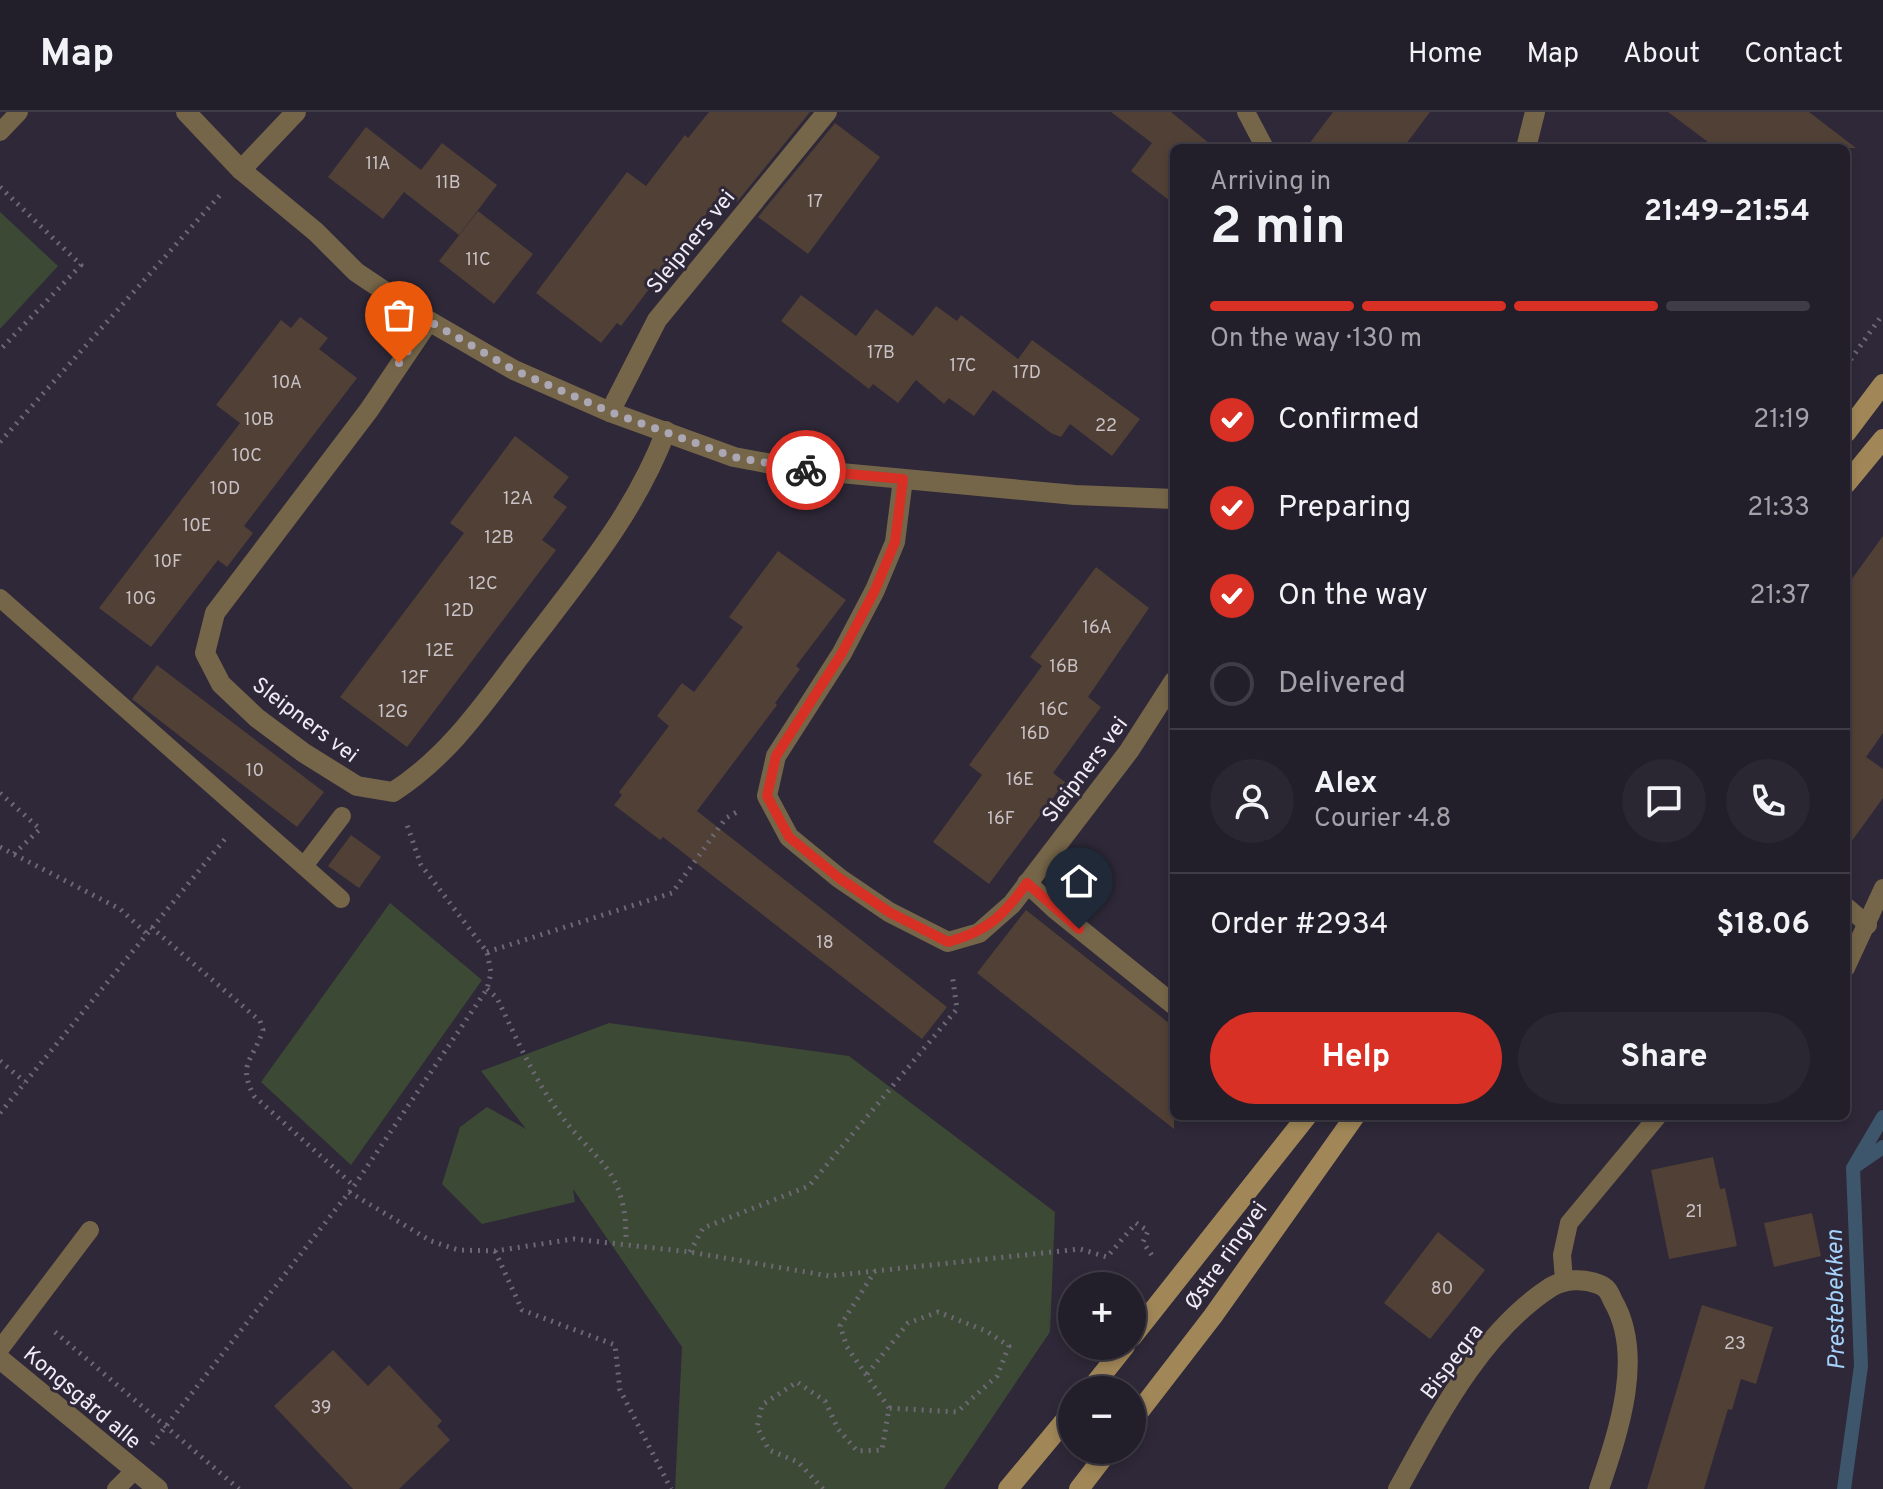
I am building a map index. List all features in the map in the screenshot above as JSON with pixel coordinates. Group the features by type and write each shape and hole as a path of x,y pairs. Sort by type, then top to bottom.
{"main road":[{"path":"1850,428 1883,384"},
{"path":"1850,479 1883,439"},
{"name":"Østre ringvei","path":"1146,1319 1304,1120"},
{"name":"Østre ringvei","path":"1146,1403 1213,1316 1352,1120"},
{"path":"1101,1376 1114,1360"},
{"path":"1018,1486 1058,1431"},
{"path":"1079,1489 1098,1464"}],"street":[{"path":"186,112 241,170 316,232 356,272 429,321 514,370 610,412 746,459 812,471 1075,495 1170,499"},
{"path":"241,170 296,112"},
{"name":"Sleipners vei","path":"610,412 657,320 827,112"},
{"path":"1527,144 1535,112"},
{"name":"Sleipners vei","path":"393,792 357,786 304,753 257,718 221,684 205,653 215,613 369,410 429,321"},
{"path":"393,792 426,771 459,736 609,540 649,476 666,431"},
{"path":"903,479 895,542 875,590 842,653 776,756 767,796 789,837 839,878 889,912 948,942"},
{"name":"Sleipners vei","path":"948,942 979,933 1012,904 1129,751 1170,687"},
{"path":"1027,883 1170,1002"},
{"path":"1564,1280 1590,1281 1606,1287 1622,1315 1627,1343 1617,1438 1599,1489"},
{"name":"Bispegra","path":"1398,1489 1449,1398 1495,1338 1549,1289 1564,1280"},
{"name":"Kongsgård alle","path":"0,1359 158,1489"}],"lane":[{"path":"0,132 19,112"},
{"path":"1246,112 1263,144"},
{"path":"0,598 341,899"},
{"path":"304,866 342,816"},
{"path":"1850,960 1883,888"},
{"path":"1850,909 1868,925"},
{"path":"1564,1280 1562,1255 1569,1223 1655,1120"},
{"path":"0,1349 90,1230"},
{"name":"Kongsgård alle","path":"116,1489 134,1471"}],"path":[{"path":"0,442 241,170"},
{"path":"0,187 81,265 0,350"},
{"path":"1850,360 1883,314"},
{"path":"134,1471 164,1427 354,1186 487,989 491,973 487,952 421,865 393,792"},
{"path":"0,793 40,829 14,854"},
{"path":"487,952 672,893 726,818 767,796"},
{"path":"0,1113 245,815"},
{"path":"0,847 120,909 260,1021 263,1030 245,1065 244,1077 254,1096 354,1186"},
{"path":"690,1252 703,1228 809,1186 829,1163 957,1009 948,942"},
{"path":"487,989 497,998 556,1110 606,1163 623,1197 626,1243"},
{"path":"0,1061 25,1082"},
{"path":"349,1192 431,1241 458,1250 495,1251 574,1239 690,1252 829,1276 1080,1249 1107,1257 1136,1223 1148,1231 1143,1242 1153,1257"},
{"path":"495,1251 522,1310 615,1345 620,1390 671,1489"},
{"path":"823,1489 798,1462 769,1450 757,1427 762,1405 797,1382 825,1401 838,1429 857,1451 882,1450 889,1408 847,1347 840,1326 875,1271"},
{"path":"29,1309 239,1489"},
{"path":"867,1374 908,1323 938,1312 986,1331 1009,1346 997,1376 957,1412 889,1408"}],"green space":[{"path":"0,212 58,266 0,329"},
{"path":"390,903 482,980 351,1165 261,1082"},
{"path":"609,1023 849,1056 1055,1212 1050,1332 944,1489 675,1489 682,1347 573,1189 575,1202 482,1224 442,1184 460,1127 487,1107 526,1129 481,1071"}],"building":[{"path":"709,112 810,112 737,202 723,192 621,326 617,323 601,343 536,293 627,172 646,186 685,135 688,138"},
{"path":"1111,112 1171,112 1210,144 1170,144 1170,201 1131,171 1152,143"},
{"path":"1333,112 1430,112 1406,144 1309,144"},
{"path":"1668,112 1809,112 1856,148 1850,148 1850,144 1711,144"},
{"path":"835,123 880,157 808,254 758,217"},
{"path":"366,127 421,170 442,143 497,185 459,235 404,192 383,219 328,177"},
{"path":"478,211 533,254 494,304 439,261"},
{"path":"801,295 856,336 876,309 913,336 936,306 957,321 961,315 1018,359 1032,340 1140,419 1112,456 1070,424 1061,437 1051,433 993,390 974,416 949,398 944,404 916,380 898,403 873,384 869,389 781,321"},
{"path":"300,317 328,338 319,349 357,378 244,526 253,533 227,567 218,560 151,647 99,608 240,423 216,405 281,320 291,328"},
{"path":"515,436 569,477 553,497 567,507 542,540 556,550 407,747 340,697 464,533 450,523"},
{"path":"1883,536 1883,733 1866,757 1883,769 1883,798 1850,843 1850,581"},
{"path":"778,551 846,600 796,666 800,669 775,703 777,705 697,811 947,1007 922,1039 663,837 660,840 614,805 622,795 619,792 669,726 657,716 682,683 694,692 743,627 729,617"},
{"path":"1096,567 1149,608 1088,697 1101,707 1053,773 1065,782 989,884 933,842 982,775 969,765 1042,666 1030,657"},
{"path":"157,665 324,792 297,827 132,699"},
{"path":"351,835 381,857 359,888 328,866"},
{"path":"1026,910 1170,1024 1170,1120 1174,1120 1174,1129 977,973"},
{"path":"1713,1157 1720,1189 1725,1188 1737,1246 1669,1259 1651,1170"},
{"path":"1812,1213 1821,1256 1774,1267 1764,1223"},
{"path":"1438,1232 1485,1270 1430,1339 1384,1303"},
{"path":"1702,1305 1773,1327 1756,1384 1741,1379 1732,1410 1728,1409 1704,1489 1647,1489"},
{"path":"333,1350 368,1386 389,1365 442,1421 437,1426 450,1440 399,1489 353,1489 274,1406"}],"waterway":[{"name":"Prestebekken","path":"1844,1489 1861,1366 1853,1168 1883,1117"},
{"path":"1857,1165 1883,1147"}],"way so far":[{"path":"399,363 429,321 514,370 610,412 734,457 806,470"}],"route":[{"path":"806,470 903,479 895,542 875,590 842,653 776,756 767,796 789,837 839,878 889,912 948,942 979,933 1012,904 1027,883 1079,929"}]}
